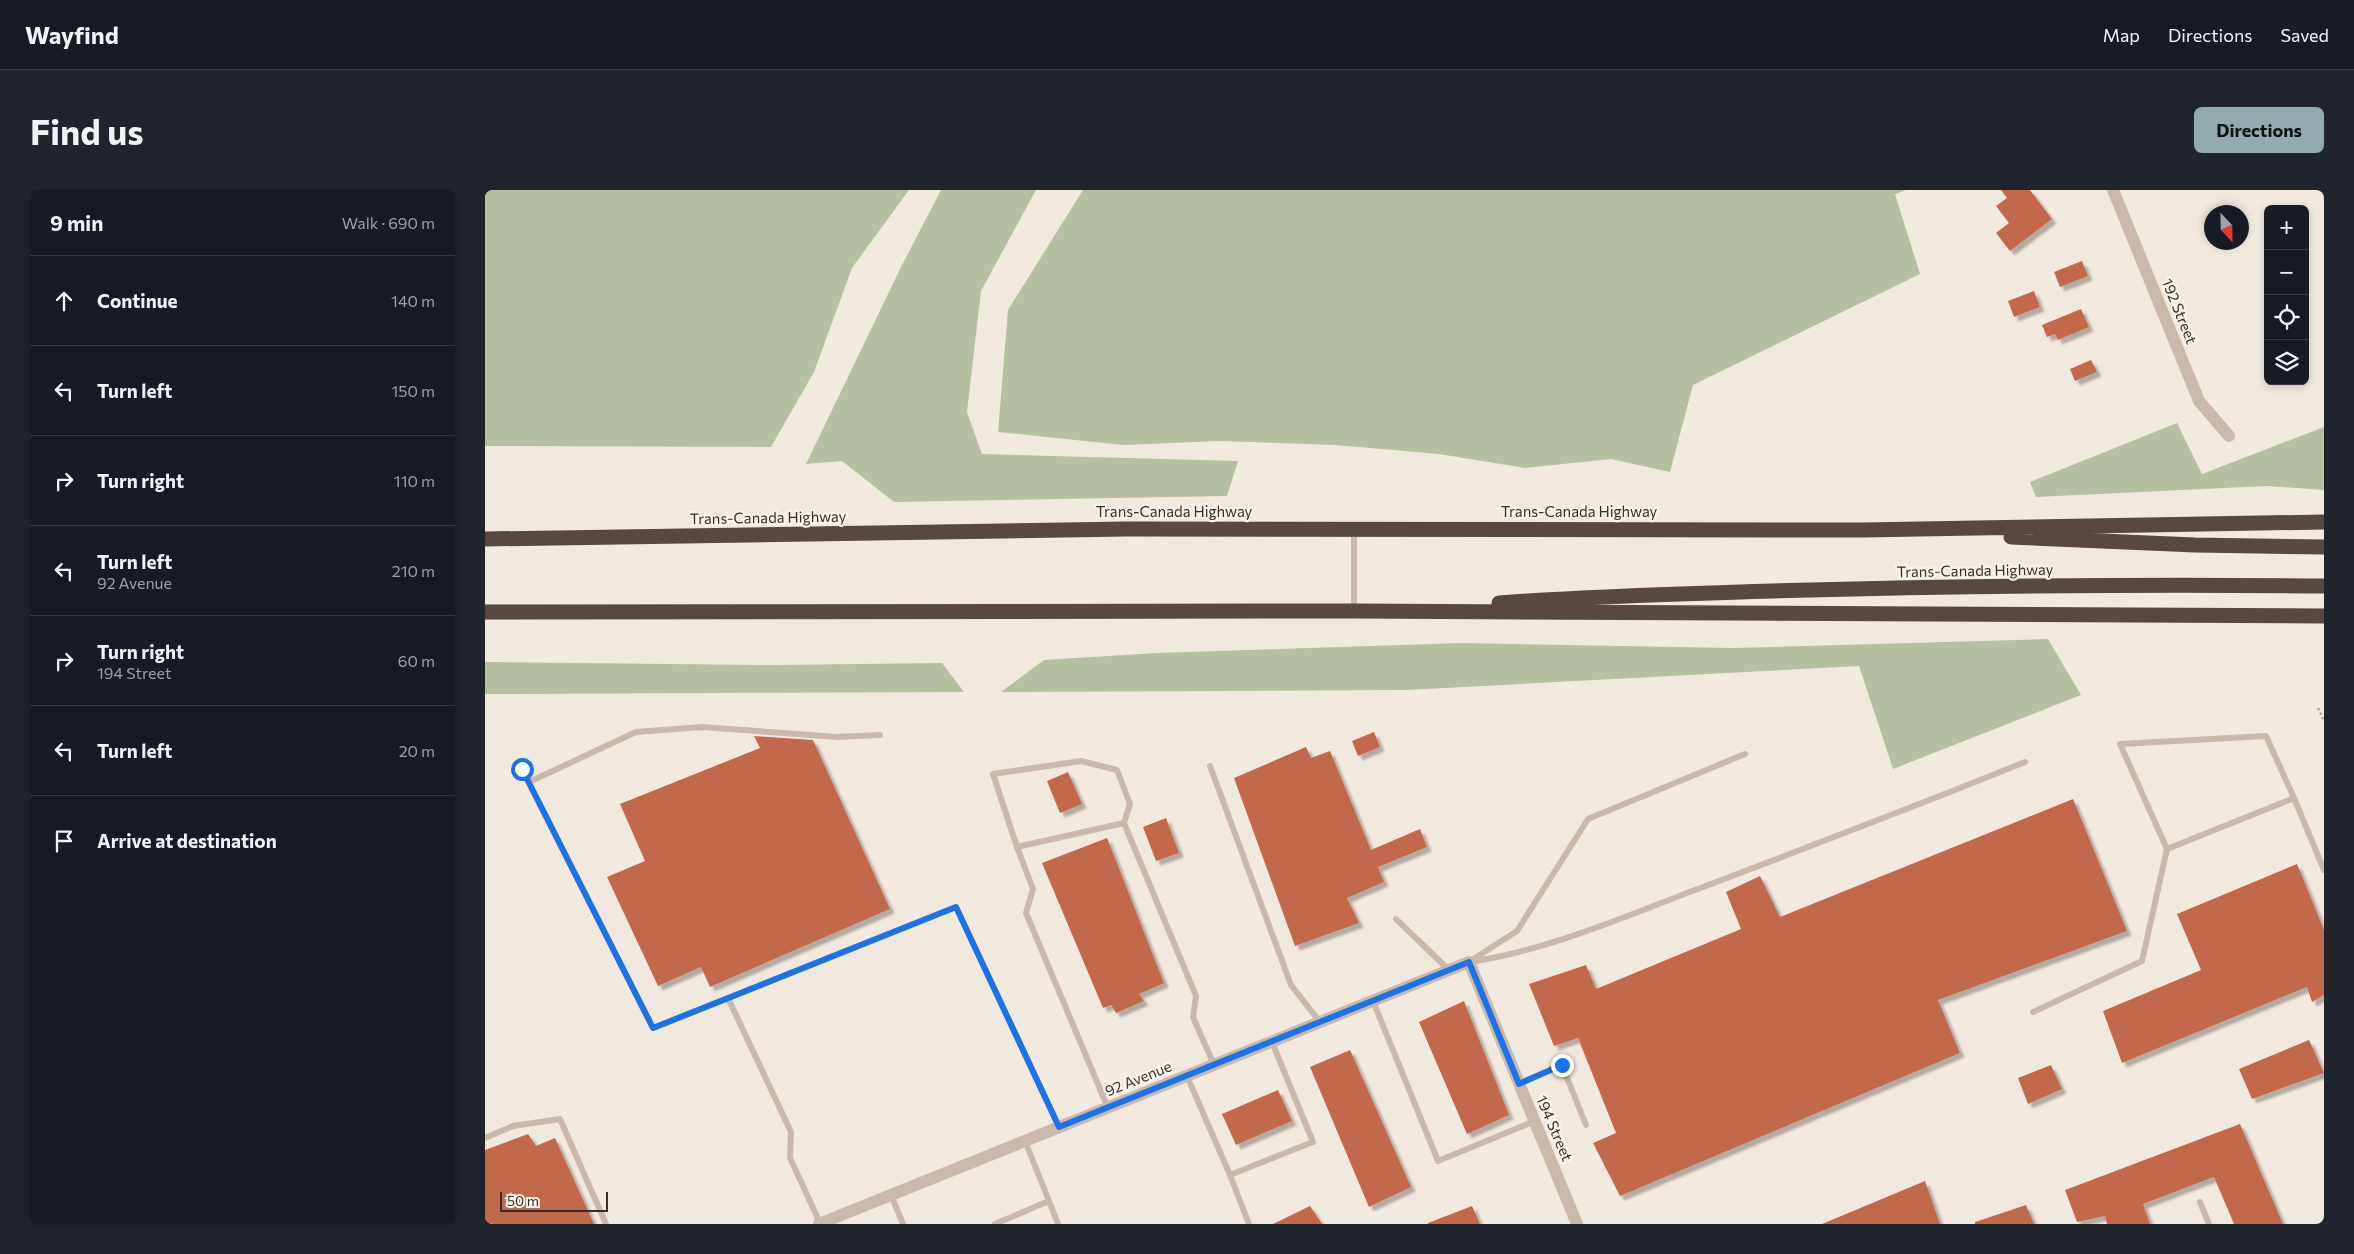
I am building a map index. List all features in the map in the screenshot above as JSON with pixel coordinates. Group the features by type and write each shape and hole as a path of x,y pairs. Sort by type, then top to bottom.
{"highway":[{"name":"Trans-Canada Highway","path":"485,539 1127,529 1862,530 2324,522"},
{"name":"Trans-Canada Highway","path":"1862,530 2195,545 2324,547"},
{"name":"Trans-Canada Highway","path":"1388,611 1573,597 1855,589 2195,585 2324,586"},
{"name":"Trans-Canada Highway","path":"485,612 1388,611 2324,616"}],"street":[{"name":"192 Street","path":"2113,190 2199,401 2229,436"},
{"name":"92 Avenue","path":"820,1224 1469,962"},
{"name":"194 Street","path":"1469,962 1577,1224"}],"lane":[{"path":"1354,528 1354,611"},
{"path":"529,782 637,732 702,728 838,737 880,735"},
{"path":"2033,1012 2142,961 2167,849 2120,744 2266,736 2324,870"},
{"path":"1469,962 1517,931 1588,819 1745,754"},
{"path":"1108,1108 1025,913 1033,889 993,774 1081,761 1117,770 1130,804 1123,822 1196,996 1193,1017 1214,1065"},
{"path":"1469,962 1509,956 1573,936 1909,809 2025,762"},
{"path":"1210,766 1291,985 1320,1022"},
{"path":"522,769 653,1028 956,907 1059,1127"},
{"path":"2167,849 2294,798"},
{"path":"1017,846 1123,822"},
{"path":"1396,919 1449,970"},
{"path":"728,998 791,1132 791,1158 820,1224"},
{"path":"1373,1001 1439,1161 1535,1122"},
{"path":"1230,1176 1313,1142 1272,1042"},
{"path":"1519,1084 1562,1065 1586,1125"},
{"path":"1187,1076 1249,1224"},
{"path":"485,1138 513,1126 559,1119 606,1224"},
{"path":"1025,1141 1059,1224"},
{"path":"891,1195 903,1224"},
{"path":"995,1224 1049,1201"},
{"path":"2200,1202 2209,1224"}],"path":[{"path":"2318,708 2324,722"}],"green space":[{"path":"485,190 909,190 852,268 814,372 771,447 485,446"},
{"path":"941,190 1036,190 981,291 967,412 982,454 1238,461 1227,496 894,502 842,461 806,464 901,267"},
{"path":"1083,190 1906,190 1895,194 1920,274 1693,385 1670,472 1611,459 1525,468 1439,454 1335,445 1219,441 1123,445 998,432 1008,310"},
{"path":"2177,423 2202,474 2324,427 2324,490 2267,486 2036,497 2030,482"},
{"path":"2048,639 2081,695 1893,769 1859,666 1407,690 1001,692 1044,660 1156,653 1463,643 1734,648"},
{"path":"485,662 773,665 942,663 964,692 485,694"}],"building":[{"path":"2001,190 2030,190 2052,219 2010,251 1996,233 2009,223 1996,206 2007,198"},
{"path":"2082,261 2088,276 2060,287 2054,272"},
{"path":"2034,291 2040,307 2014,317 2008,301"},
{"path":"2081,309 2089,327 2058,340 2055,334 2047,337 2042,325"},
{"path":"2091,360 2097,372 2075,381 2070,369"},
{"path":"1374,732 1380,747 1358,756 1352,741"},
{"path":"754,736 813,740 890,909 710,987 701,967 658,986 607,877 645,861 620,804 760,748"},
{"path":"1306,747 1311,758 1330,751 1371,850 1420,829 1427,847 1378,867 1384,882 1347,898 1359,923 1295,946 1234,778"},
{"path":"1068,772 1082,804 1060,813 1047,781"},
{"path":"2073,799 2127,931 1938,1000 1960,1053 1620,1196 1593,1143 1616,1133 1578,1038 1554,1046 1529,984 1586,965 1596,989 1741,929 1726,892 1760,876 1780,917"},
{"path":"1166,818 1179,853 1156,861 1143,827"},
{"path":"1107,838 1164,983 1139,994 1144,1001 1116,1013 1111,1005 1103,1008 1042,863"},
{"path":"2297,864 2324,930 2324,995 2312,1002 2307,987 2122,1063 2103,1011 2201,970 2177,914"},
{"path":"1464,1001 1509,1115 1467,1134 1419,1022"},
{"path":"2309,1040 2324,1073 2252,1099 2239,1069"},
{"path":"1350,1050 1411,1187 1369,1207 1310,1067"},
{"path":"2051,1065 2062,1089 2028,1104 2018,1078"},
{"path":"1278,1090 1292,1121 1236,1145 1222,1114"},
{"path":"2240,1124 2283,1224 2234,1224 2214,1177 2143,1204 2150,1224 2107,1224 2105,1216 2077,1222 2065,1190"},
{"path":"528,1134 536,1146 555,1138 594,1224 485,1224 485,1150"},
{"path":"1925,1181 1940,1224 1822,1224"},
{"path":"2026,1205 2034,1224 1975,1224 1975,1222"},
{"path":"1310,1206 1322,1224 1273,1224"},
{"path":"1472,1206 1480,1224 1428,1224 1428,1223"}],"route":[{"path":"522,769 653,1028 956,907 1059,1127 1469,962 1519,1084 1562,1065"}]}
